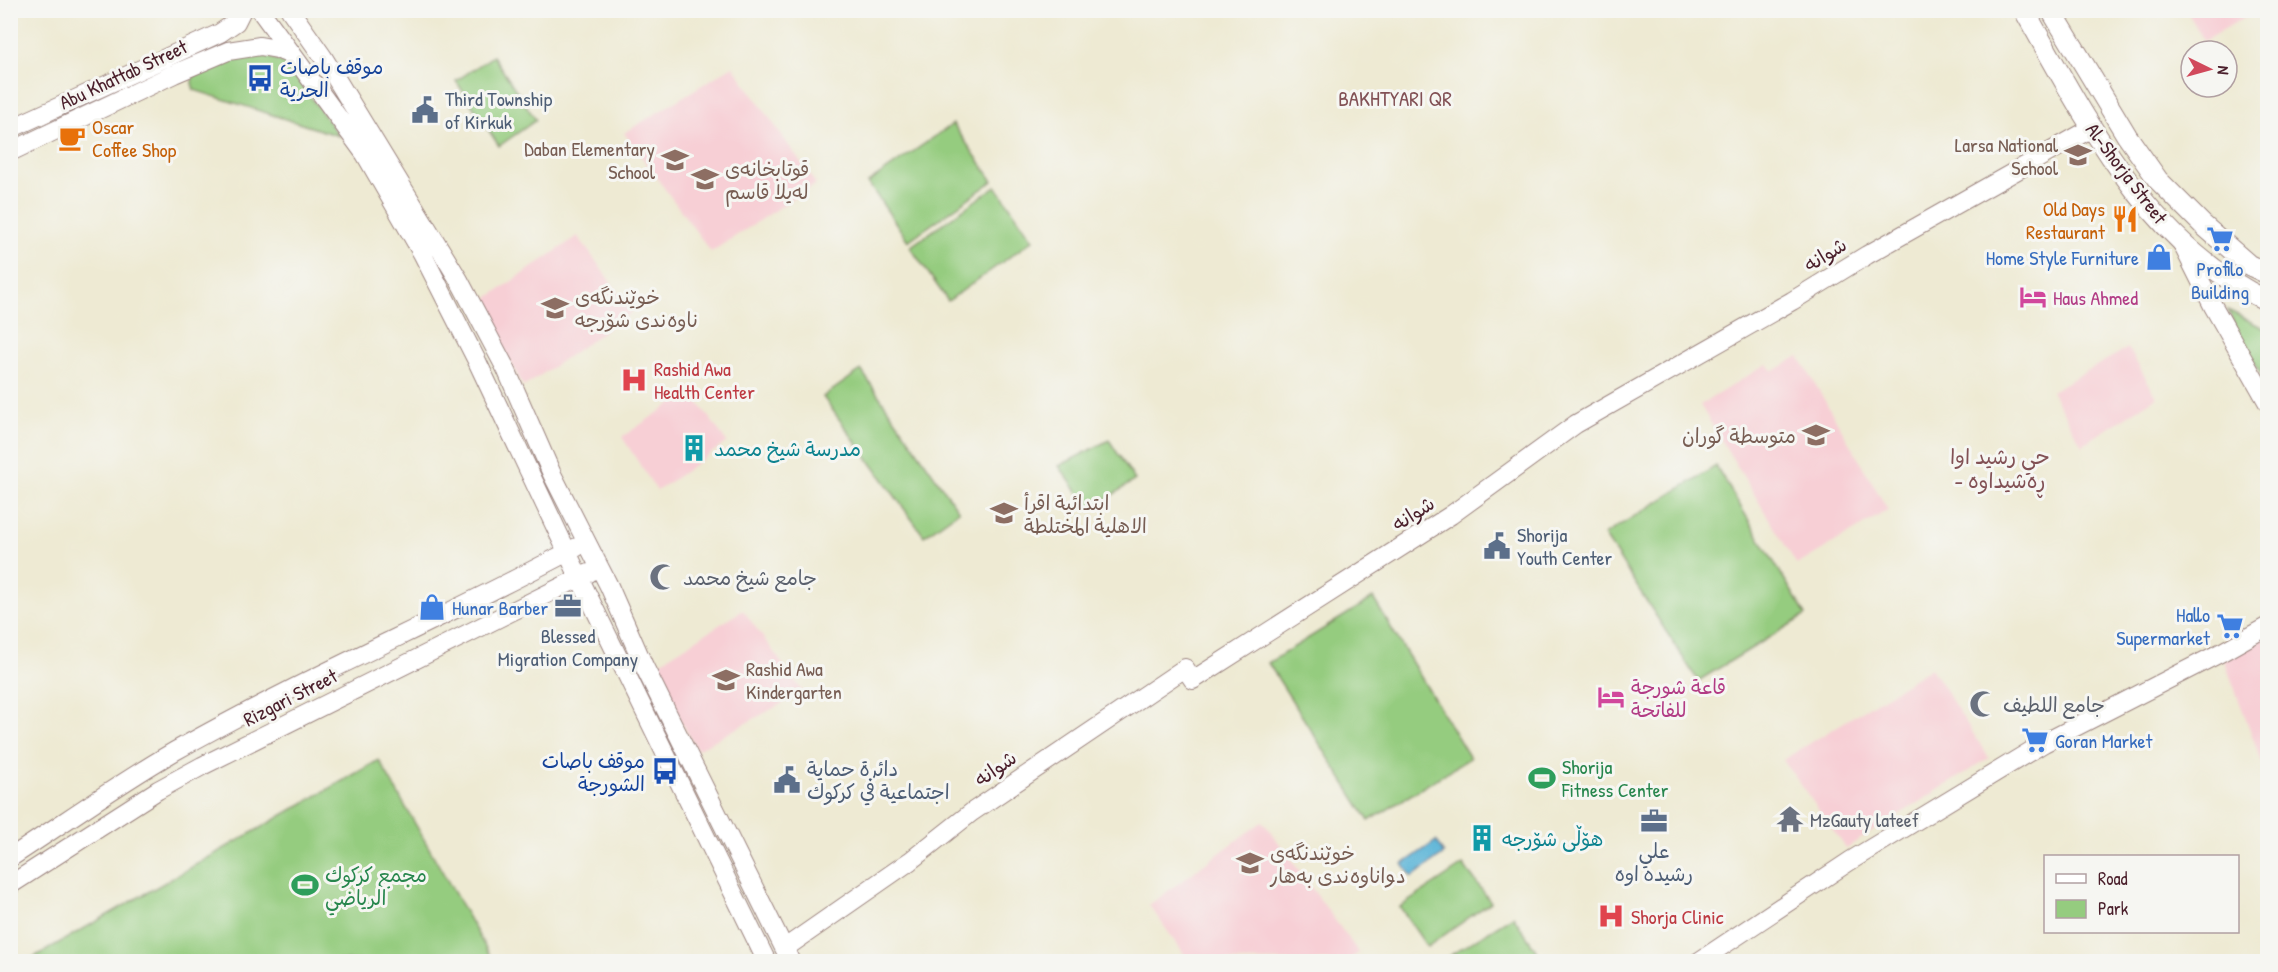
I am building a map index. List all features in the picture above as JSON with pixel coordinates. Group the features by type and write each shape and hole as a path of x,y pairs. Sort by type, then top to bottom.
{"main road":[{"name":"Al-Shorja Street","path":"2024,10 2092,129 2125,176 2183,246 2208,266 2268,302"},
{"name":"Al-Shorja Street","path":"2051,10 2127,136 2158,180 2203,225 2249,265 2268,274"},
{"path":"2056,66 2077,54"}],"street":[{"name":"Abu Khattab Street","path":"10,129 220,33 236,22 242,10"},
{"path":"260,10 365,154 409,229 453,313 767,962"},
{"path":"290,10 323,57 459,280 506,369 574,517 610,588 644,666 788,955"},
{"path":"220,33 228,51"},
{"name":"Abu Khattab Street","path":"10,152 174,74 228,51 260,46 277,49 291,55"},
{"name":"شوانە","path":"788,955 978,807 1185,668 1192,680 1451,515 1576,424 1792,301 1867,255 2092,129"},
{"path":"2183,246 2212,306 2268,403"},
{"path":"2212,306 2214,294 2219,287 2230,285 2241,287"},
{"path":"552,520 564,533 571,531 574,526 574,517"},
{"path":"529,571 546,557 553,546 552,520"},
{"name":"Rizgari Street","path":"10,858 146,769 249,712 587,542"},
{"name":"Rizgari Street","path":"10,885 158,790 558,587 600,568"},
{"path":"590,598 589,591 593,583 602,582 610,588"},
{"path":"558,587 575,585 590,598"},
{"path":"1698,962 1850,861 2044,743 2268,626"},
{"path":"146,769 158,790"}],"shaded area":[{"path":"2187,11 2255,11 2207,39 2203,39"},
{"path":"733,66 816,184 711,252 624,133"},
{"name":"خوێندنگەی ناوەندی شۆرجە","path":"578,236 632,312 523,386 480,303"},
{"path":"2128,348 2157,397 2082,445 2051,391"},
{"path":"1799,356 1888,510 1797,565 1700,405 1767,364 1774,371"},
{"path":"690,391 727,442 657,491 622,437"},
{"name":"Rashid Awa Kindergarten","path":"743,610 803,692 697,750 651,668"},
{"path":"2267,637 2267,776 2224,660"},
{"path":"1931,668 1989,758 1846,848 1783,760"},
{"name":"خوێندنگەی دواناوەندی بەهار","path":"1263,821 1359,953 1346,961 1189,961 1149,905"}],"green space":[{"path":"250,54 264,55 287,64 339,136 194,90 193,76"},
{"path":"493,56 536,120 499,146 456,81"},
{"path":"953,124 993,181 908,241 868,183"},
{"path":"996,186 1033,240 948,301 910,247"},
{"path":"2228,310 2267,330 2267,385 2241,339"},
{"path":"861,370 959,511 924,536 823,397"},
{"path":"1109,440 1135,480 1090,510 1059,466"},
{"path":"1716,466 1806,615 1698,681 1604,535"},
{"path":"1373,598 1470,758 1369,821 1268,663"},
{"name":"مجمع كركوك الرياضي","path":"379,760 493,961 27,961"},
{"path":"1463,865 1491,902 1427,947 1400,907"},
{"path":"1513,916 1541,958 1537,961 1441,961"}],"water":[{"path":"1436,841 1444,854 1412,877 1403,864"}],"place":[{"name":"موقف باصات الحریة","path":"260,78"},
{"name":"Third Township of Kirkuk","path":"425,110"},
{"name":"Oscar Coffee Shop","path":"72,138"},
{"name":"Larsa National School","path":"2078,155"},
{"name":"Daban Elementary School","path":"675,160"},
{"name":"قوتابخانەی لەیلا قاسم","path":"705,179"},
{"name":"Old Days Restaurant","path":"2125,219"},
{"name":"Profilo Building","path":"2220,239"},
{"name":"Home Style Furniture","path":"2159,257"},
{"name":"Haus Ahmed","path":"2033,297"},
{"name":"خوێندنگەی ناوەندی شۆرجە","path":"555,308"},
{"name":"Rashid Awa Health Center","path":"634,380"},
{"name":"متوسطة گوران","path":"1816,435"},
{"name":"مدرسة شيخ محمد","path":"694,448"},
{"name":"ابتدائية اقرأ الاهلية المختلطة","path":"1004,513"},
{"name":"Shorija Youth Center","path":"1497,546"},
{"name":"جامع شيخ محمد","path":"663,577"},
{"name":"Blessed Migration Company","path":"568,606"},
{"name":"Hunar Barber","path":"432,607"},
{"name":"Hallo Supermarket","path":"2230,626"},
{"name":"Rashid Awa Kindergarten","path":"726,680"},
{"name":"قاعة شورجة للفاتحة","path":"1611,697"},
{"name":"جامع اللطيف","path":"1983,704"},
{"name":"Goran Market","path":"2035,740"},
{"name":"موقف باصات الشورجة","path":"665,771"},
{"name":"Shorija Fitness Center","path":"1542,778"},
{"name":"دائرة حماية اجتماعية في كركوك","path":"787,780"},
{"name":"MzGauty lateef","path":"1790,819"},
{"name":"علي رشيده اوه","path":"1654,821"},
{"name":"هۆڵی شۆرجە","path":"1482,838"},
{"name":"خوێندنگەی دواناوەندی بەهار","path":"1250,863"},
{"name":"مجمع كركوك الرياضي","path":"305,885"},
{"name":"Shorja Clinic","path":"1611,916"}],"district":[{"name":"BAKHTYARI QR","path":"1395,98"},
{"name":"حي رشيد اوا - ڕەشیداوە","path":"2000,468"}]}
